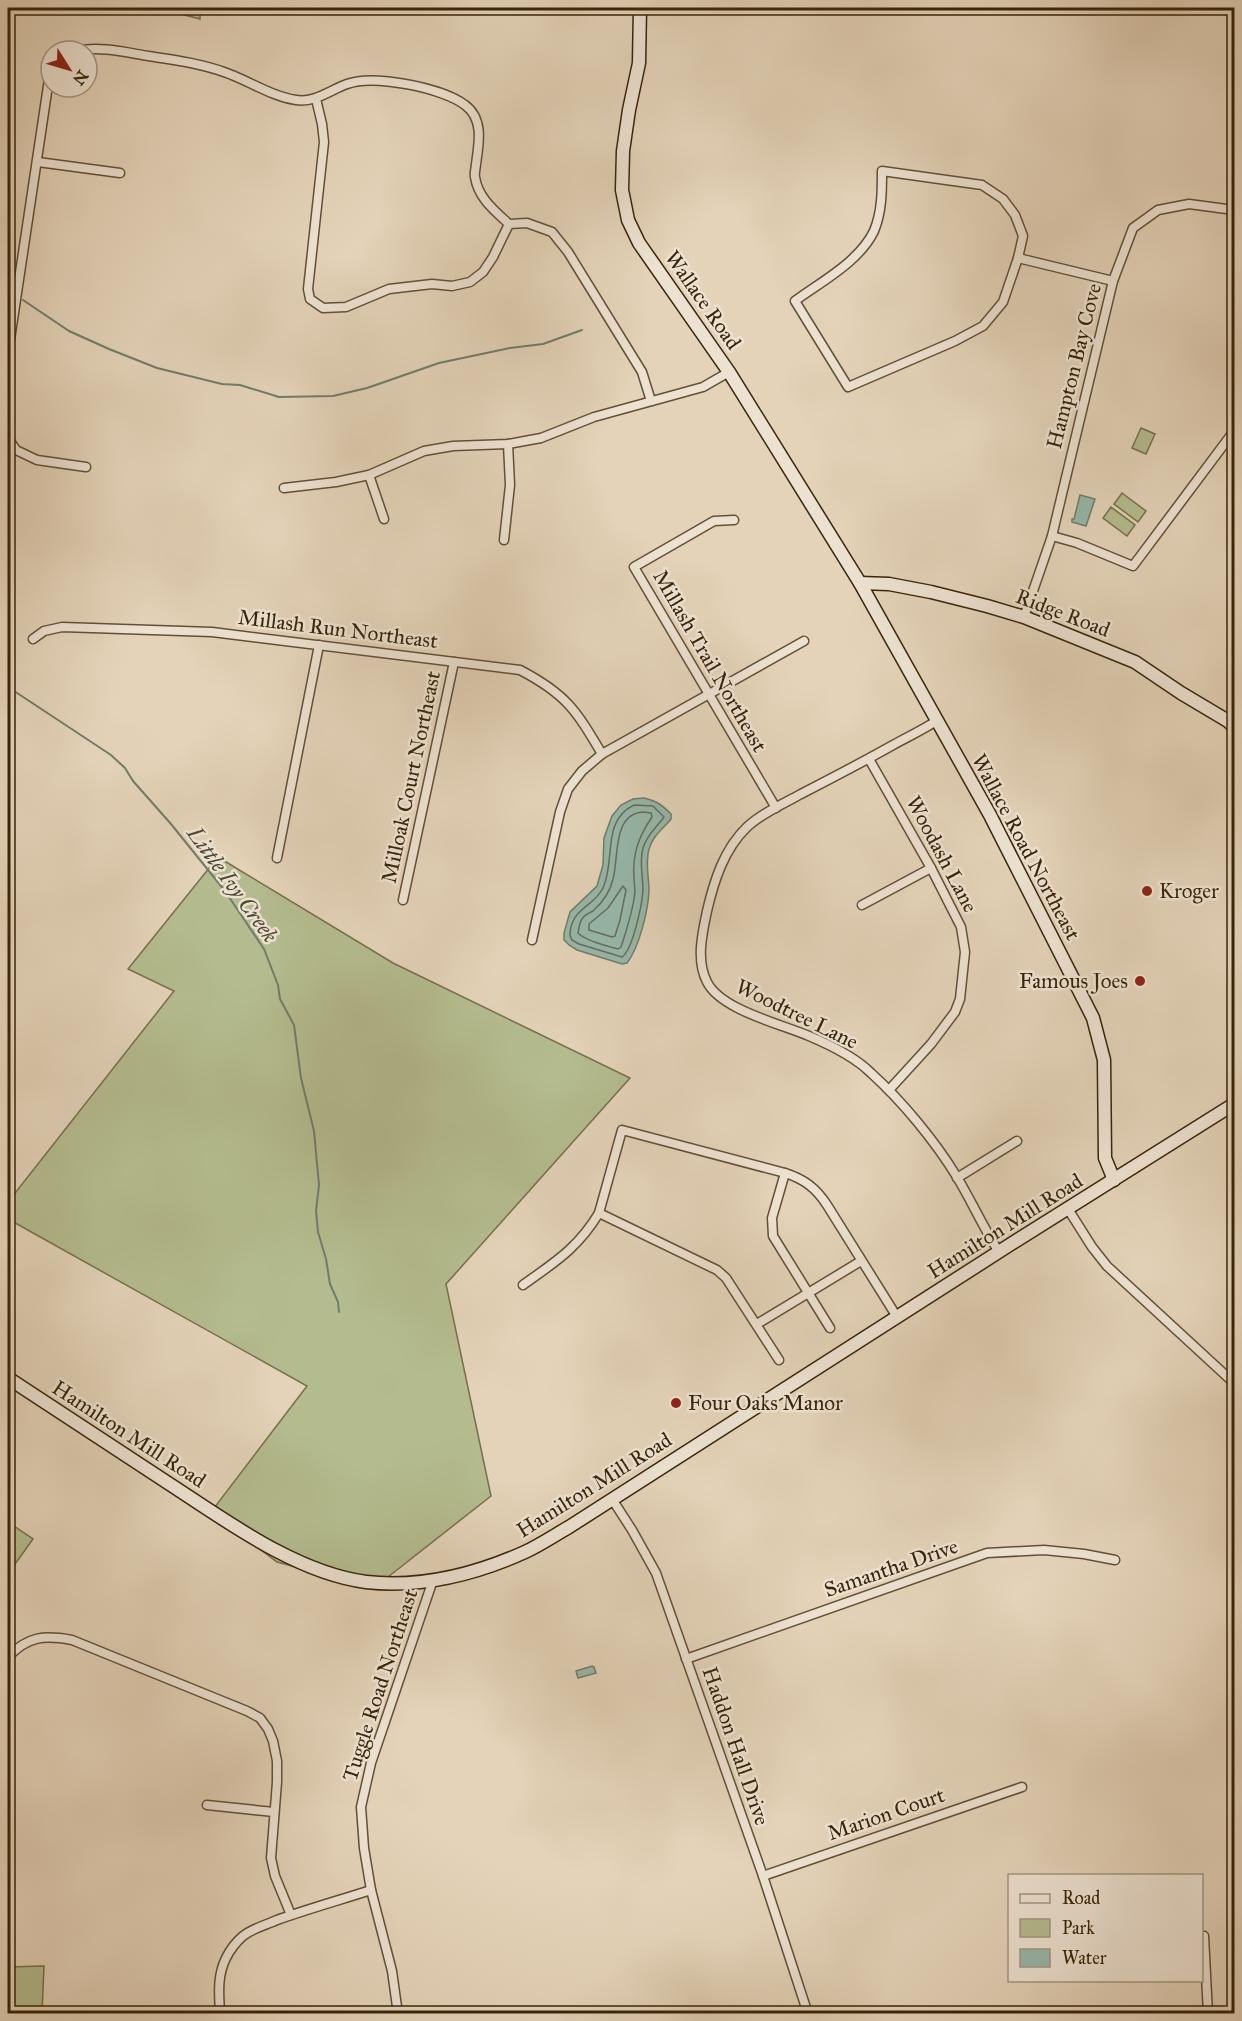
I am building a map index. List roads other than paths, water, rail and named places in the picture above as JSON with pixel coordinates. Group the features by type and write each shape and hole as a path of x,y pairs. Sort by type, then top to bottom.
{"street":[{"name":"Wallace Road","path":"640,8 639,63 628,110 623,151 622,190 628,220 639,243 729,372 860,583"},
{"path":"99,48 197,64 225,72 279,96 298,101 316,99 348,83 366,79 448,94 467,106 478,122 479,142 475,177 485,202 509,224 527,223 552,232 567,252 642,372 651,401"},
{"path":"8,353 46,99"},
{"path":"316,99 324,142 308,289 310,299 323,308 346,307 389,289 432,284 452,286 470,282 483,272 509,224"},
{"path":"38,162 120,173"},
{"path":"882,171 982,185 1003,199 1015,214 1023,236 1018,258 1003,302 983,326 955,341 848,387 795,301 854,259 873,231 881,201 882,171"},
{"name":"Hampton Bay Cove","path":"1024,618 1052,536 1113,281 1133,228 1158,210 1189,204 1234,210"},
{"path":"1018,258 1113,281"},
{"path":"284,488 336,482 369,475 423,451 453,446 508,444 541,438 594,417 703,387 729,372"},
{"path":"1052,536 1077,543 1133,566 1234,431"},
{"path":"8,438 16,450 37,460 86,466"},
{"path":"504,540 510,485 508,444"},
{"path":"369,475 384,519"},
{"name":"Millash Trail Northeast","path":"734,520 714,521 634,567 776,808"},
{"name":"Ridge Road","path":"860,583 889,584 931,592 1024,618 1136,662 1234,727"},
{"name":"Wallace Road Northeast","path":"860,583 990,815 1093,1018 1104,1060 1105,1158 1114,1180"},
{"name":"Millash Run Northeast","path":"33,639 44,631 62,627 212,632 520,670 545,683 564,698 580,717 602,754"},
{"path":"532,940 560,812 568,789 582,771 602,754 804,641"},
{"path":"277,858 319,645"},
{"name":"Milloak Court Northeast","path":"403,900 454,662"},
{"name":"Woodtree Lane","path":"936,721 776,808 748,826 735,841 713,883 703,929 700,957 707,983 732,1007 800,1032 830,1046 869,1071 889,1090 932,1141 957,1178 999,1252"},
{"name":"Woodash Lane","path":"869,759 931,868 961,927 965,952 960,999 955,1012 942,1031 889,1090"},
{"path":"862,905 931,868"},
{"name":"Hamilton Mill Road","path":"8,1378 247,1535 299,1561 365,1582 397,1583 433,1580 483,1569 527,1551 612,1499 1234,1104"},
{"path":"524,1285 575,1247 599,1213 622,1130 798,1177 819,1193 897,1317"},
{"path":"957,1178 1017,1141"},
{"path":"785,1173 771,1227 773,1236 830,1328"},
{"path":"1068,1209 1107,1266 1234,1383"},
{"path":"599,1213 717,1270 735,1289 778,1360"},
{"path":"757,1324 861,1261"},
{"name":"Haddon Hall Drive","path":"612,1499 656,1573 763,1876 808,2013"},
{"name":"Samantha Drive","path":"686,1659 987,1553 1044,1550 1114,1560"},
{"name":"Tuggle Road Northeast","path":"398,2013 392,1971 371,1890 364,1848 361,1807 371,1763 433,1580"},
{"path":"8,1657 28,1641 38,1638 52,1636 72,1640 260,1718 273,1742 277,1782 271,1858 275,1876 291,1915"},
{"name":"Marion Court","path":"763,1876 1022,1787"},
{"path":"207,1804 274,1812"},
{"path":"220,2013 218,1990 221,1973 234,1945 244,1936 257,1928 291,1915 371,1890"},
{"path":"1204,1936 1208,2013"}],"water":[{"path":"1080,495 1095,499 1086,526 1072,522"},
{"path":"644,798 662,806 671,814 671,819 656,836 649,849 647,865 649,891 645,919 631,956 627,963 622,964 577,950 564,940 564,933 570,912 597,886 603,865 604,838 612,816 621,805 633,799"},
{"path":"592,1666 596,1673 578,1678 576,1671"}],"waterway":[{"path":"285,8 304,12 342,12"},
{"path":"23,300 69,331 157,368 222,384 240,385 279,397 333,396 367,388 439,363 510,348 543,344 582,330"},
{"name":"Little Ivy Creek","path":"8,687 111,755 125,768 133,781 225,891 264,949 278,985 280,999 294,1025 301,1078 314,1131 319,1185 316,1211 318,1232 339,1312"}],"place":[{"name":"Kroger","path":"1147,891"},
{"name":"Famous Joes","path":"1140,981"},
{"name":"Four Oaks Manor","path":"676,1403"}]}
